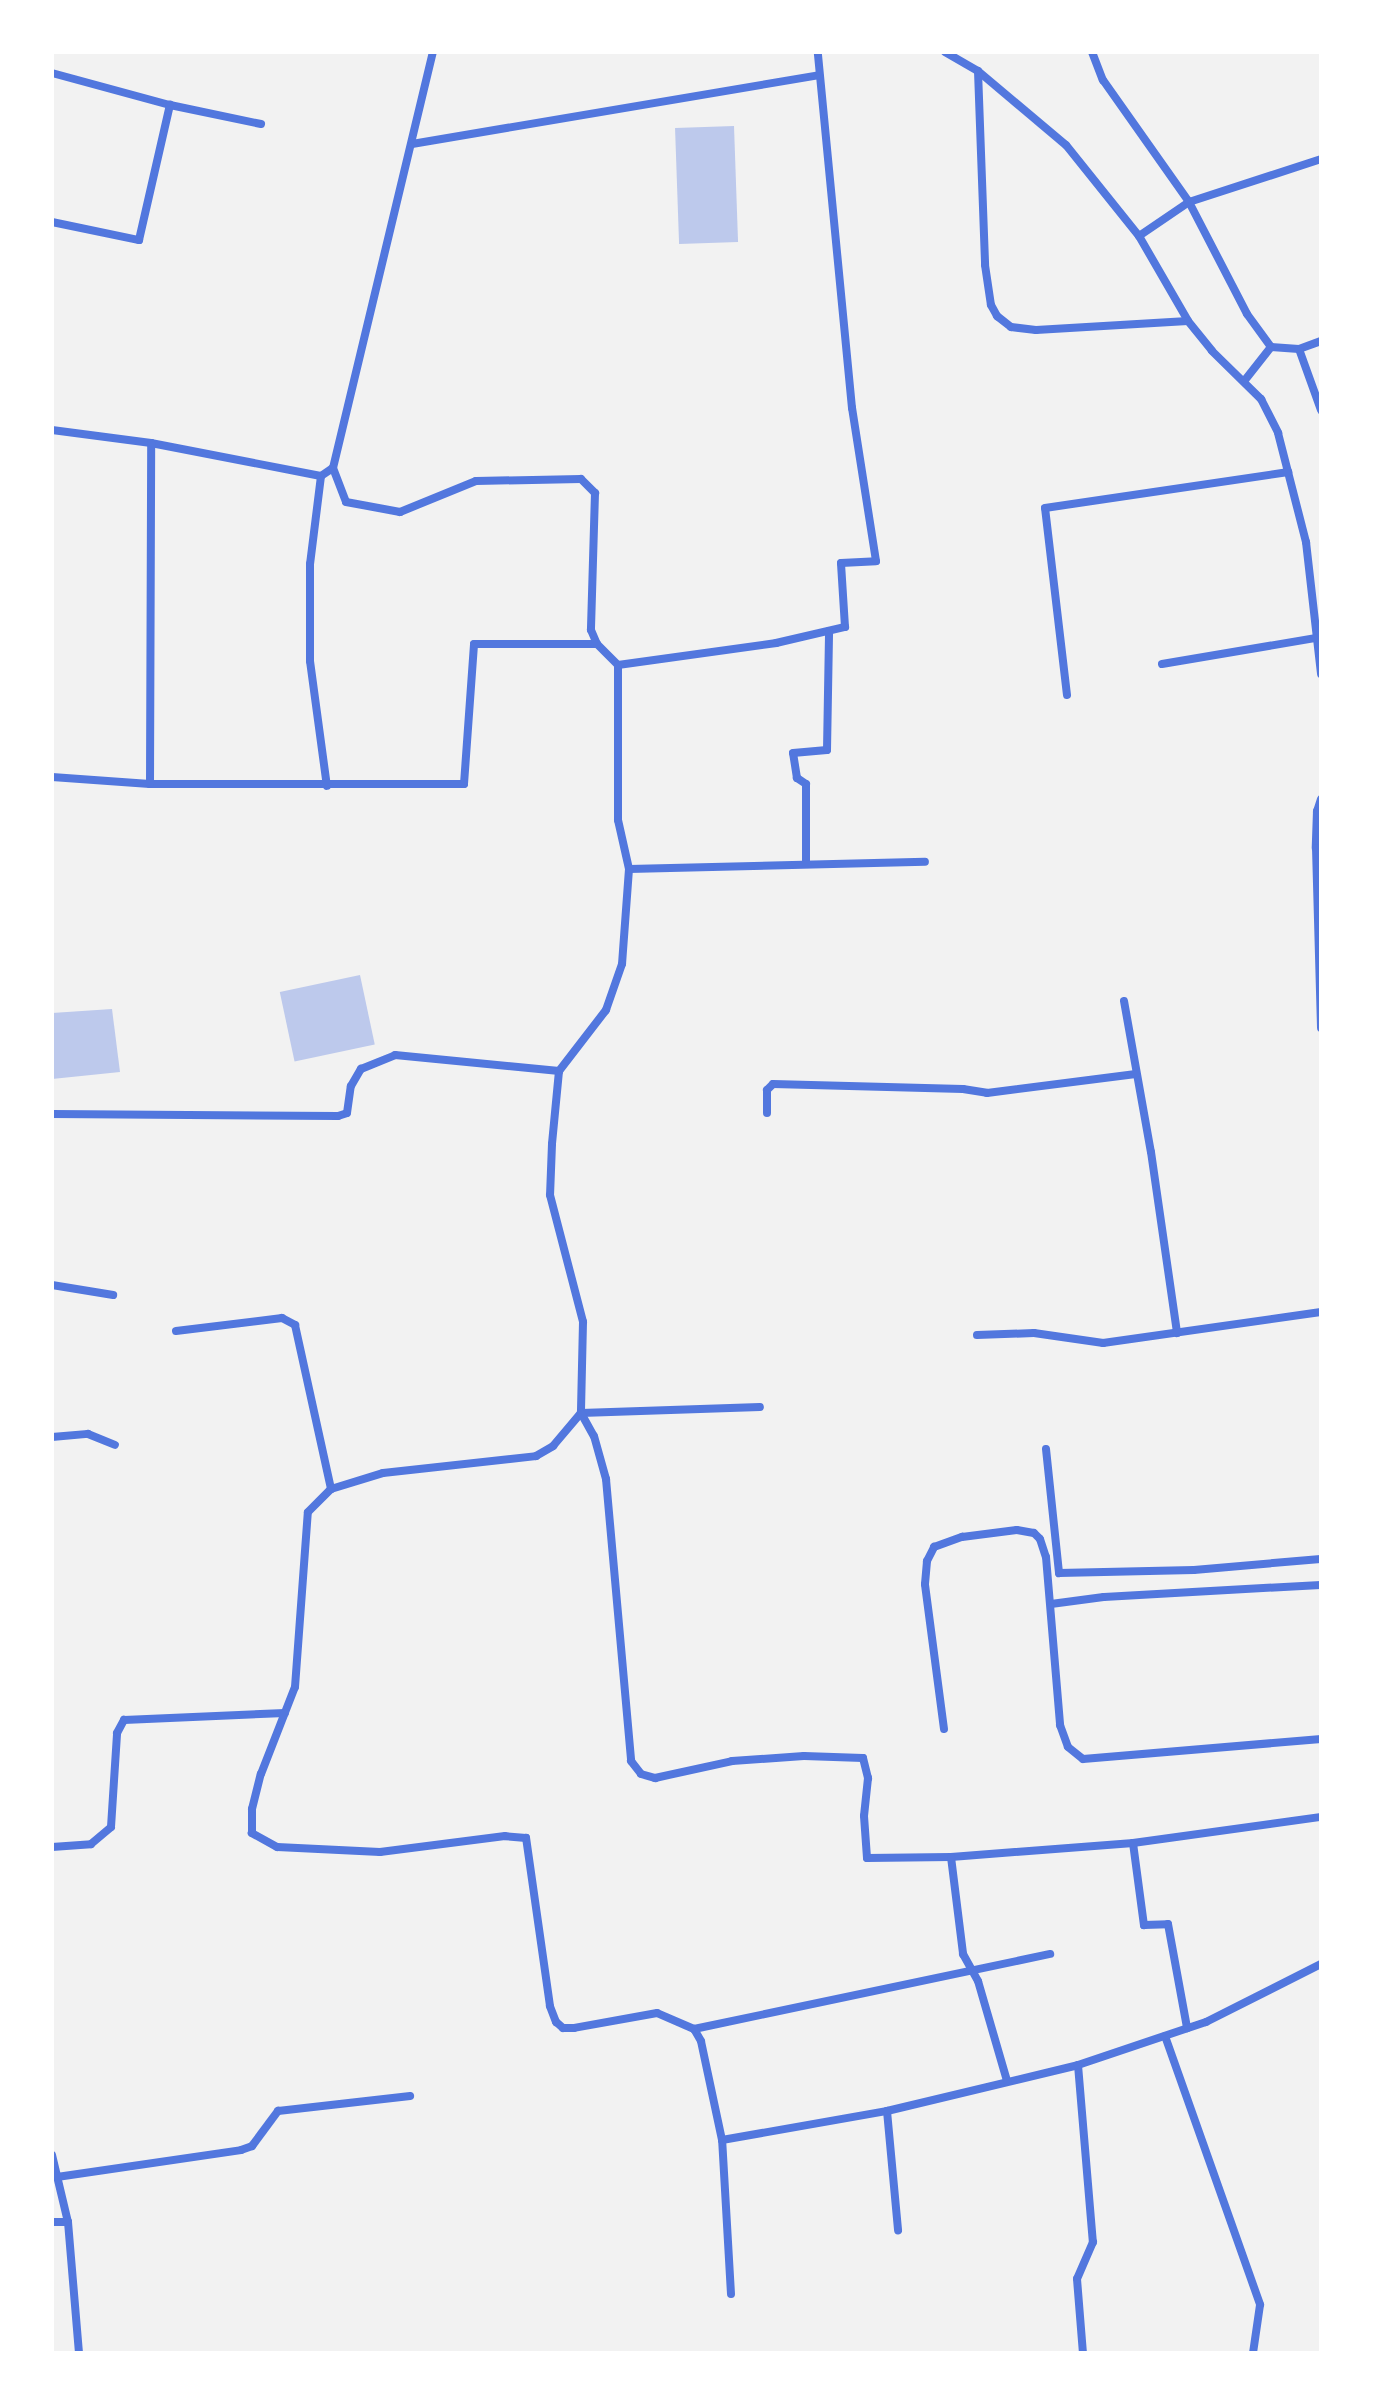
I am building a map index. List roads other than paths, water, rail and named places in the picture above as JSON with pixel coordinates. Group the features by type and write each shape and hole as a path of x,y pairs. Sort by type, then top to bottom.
{"street":[{"path":"433,52 333,468 346,502 400,512 476,481 581,479 590,485 596,502 591,630 597,644 618,665 618,820 629,869 622,964 610,999 606,1010 559,1071 550,1195 583,1322 581,1413 594,1436 606,1479 624,1665 628,1749 641,1774 655,1778 732,1761 804,1756 863,1758 868,1778 864,1816 867,1858 951,1857 1133,1843 1321,1817"},
{"path":"618,665 776,643 845,627 841,563 876,561 852,408 818,52"},
{"path":"945,52 978,71 1066,145 1139,236 1188,321 1212,351 1261,399 1278,433 1306,542 1321,674"},
{"path":"1092,52 1103,80 1189,202 1269,350"},
{"path":"978,71 985,265 991,305 997,316 1011,327 1036,330 1188,321"},
{"path":"52,73 170,105 261,124"},
{"path":"412,144 819,75"},
{"path":"52,222 139,240 170,105"},
{"path":"1139,236 1189,202 1321,159"},
{"path":"1269,350 1299,349 1321,341"},
{"path":"1299,349 1321,410"},
{"path":"1245,380 1269,350"},
{"path":"52,430 151,443 321,476 333,468"},
{"path":"150,784 151,443"},
{"path":"1067,695 1045,508 1288,472"},
{"path":"321,476 310,564 310,661 327,786"},
{"path":"806,864 806,784 797,778 793,753 827,750 829,631"},
{"path":"1162,664 1315,638"},
{"path":"52,777 150,784 464,784 474,644 597,644"},
{"path":"1321,799 1317,811 1316,848 1321,1028"},
{"path":"629,869 925,862"},
{"path":"1124,1001 1177,1333"},
{"path":"52,1114 338,1116 347,1113 351,1086 361,1069 395,1055 559,1071"},
{"path":"767,1113 767,1090 773,1084 963,1089 987,1093 1136,1074"},
{"path":"52,1285 113,1295"},
{"path":"977,1335 1034,1333 1103,1343 1321,1312"},
{"path":"176,1331 282,1318 295,1325 331,1489"},
{"path":"760,1407 581,1413 553,1446 536,1456 383,1473 331,1489 308,1512 295,1687 261,1774 252,1809 252,1833 277,1847 380,1852 505,1836 526,1838 550,2006 556,2022 563,2028 657,2013 694,2029 1050,1954"},
{"path":"52,1437 88,1434 115,1445"},
{"path":"1046,1449 1059,1573 1194,1570 1321,1559"},
{"path":"944,1729 925,1584 927,1561 934,1547 962,1537 1017,1530 1034,1533 1040,1539 1046,1557 1060,1725 1068,1747 1083,1759 1321,1739"},
{"path":"1051,1604 1104,1597 1321,1585"},
{"path":"52,1847 91,1844 111,1827 117,1733 124,1720 285,1713"},
{"path":"1133,1843 1144,1925 1168,1924 1187,2028"},
{"path":"951,1857 963,1954 978,1981 1007,2081"},
{"path":"722,2140 887,2111 1078,2065 1187,2028 1321,1964"},
{"path":"694,2029 701,2041 722,2140 731,2294"},
{"path":"1165,2036 1260,2305 1253,2353"},
{"path":"1078,2065 1093,2242 1077,2279 1083,2353"},
{"path":"57,2177 241,2150 252,2146 271,2116 278,2111 410,2096"},
{"path":"887,2111 898,2230"},
{"path":"52,2155 68,2222 79,2353"},
{"path":"52,2222 68,2222"}]}
